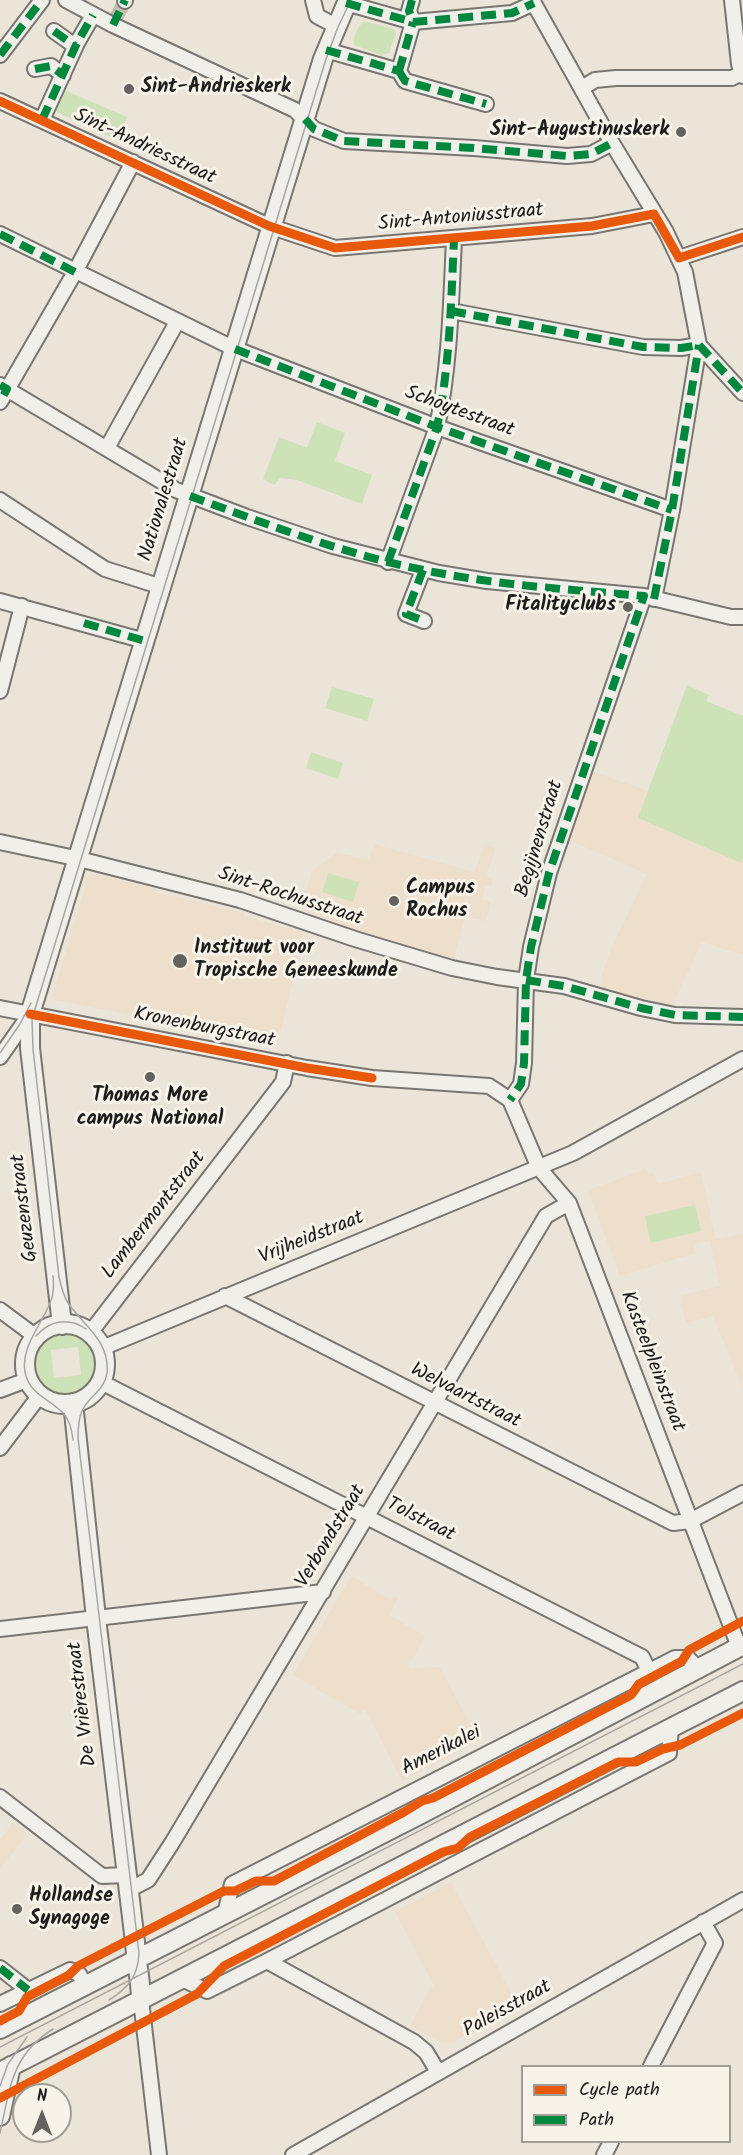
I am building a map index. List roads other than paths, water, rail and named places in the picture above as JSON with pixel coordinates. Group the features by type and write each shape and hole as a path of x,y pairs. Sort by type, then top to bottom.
{"street":[{"path":"0,55 42,0"},
{"path":"66,0 93,15 114,21 295,110 314,129 344,141 567,156 591,153 612,143"},
{"path":"313,0 317,16 336,26"},
{"path":"399,71 413,22 409,11 412,0"},
{"path":"582,88 596,80 639,77 732,78 742,74 732,0"},
{"path":"347,2 413,22 512,13 533,2 680,258 685,272 699,345 743,393"},
{"name":"Nationalestraat","path":"30,1014 326,50 347,2"},
{"path":"42,120 75,46 93,15"},
{"path":"54,31 75,46"},
{"path":"326,50 399,71 405,81 486,104"},
{"path":"35,69 51,66 63,75"},
{"name":"Sint-Andriesstraat","path":"0,101 272,228"},
{"path":"0,402 4,387 75,272 134,162"},
{"name":"Sint-Antoniusstraat","path":"272,228 335,248 591,226 654,214"},
{"name":"Schoytestraat","path":"0,234 235,349 437,427 672,510"},
{"path":"680,258 743,237"},
{"path":"388,562 437,427 449,356 454,239"},
{"path":"451,311 643,347 681,348 699,345"},
{"path":"107,448 177,322"},
{"name":"Begijnenstraat","path":"510,1100 521,1084 524,1063 526,980 531,947 549,873 649,598 672,510 699,345"},
{"path":"4,387 176,490 322,543 423,570 487,581 649,598 731,617 743,617"},
{"path":"0,500 105,569 162,587"},
{"path":"423,570 406,614 424,621"},
{"path":"0,600 145,641"},
{"path":"0,691 22,606"},
{"name":"Sint-Rochusstraat","path":"0,842 240,900 355,939 452,968 564,986 641,1008 675,1015 743,1017"},
{"name":"Kronenburgstraat","path":"0,1008 372,1078 489,1086 510,1100"},
{"path":"0,1057 30,1014"},
{"name":"Geuzenstraat","path":"30,1014 30,1048 62,1325"},
{"name":"Vrijheidstraat","path":"102,1348 573,1153 743,1059"},
{"name":"Lambermontstraat","path":"90,1333 283,1082 287,1063"},
{"name":"Kasteelpleinstraat","path":"510,1100 539,1168 564,1206 742,1650"},
{"name":"Verbondstraat","path":"127,1882 148,1880 323,1592 546,1216 564,1206"},
{"name":"Welvaartstraat","path":"225,1296 673,1523 690,1521"},
{"path":"0,1310 35,1336"},
{"path":"62,1325 77,1326 90,1333 102,1348 105,1369 101,1382 86,1398 73,1403 56,1403 40,1395 27,1380 27,1353 35,1336 48,1328 62,1325"},
{"path":"0,1390 27,1380"},
{"name":"Tolstraat","path":"101,1382 642,1657 649,1671"},
{"path":"0,1448 40,1395"},
{"name":"De Vrièrestraat","path":"73,1403 135,1942 135,1960 140,1975 141,2000"},
{"path":"690,1521 743,1493"},
{"path":"0,1629 323,1592"},
{"path":"0,2029 697,1668 742,1650"},
{"name":"Amerikalei","path":"225,1914 232,1884 680,1656 688,1658 697,1668"},
{"path":"0,2110 5,2069 743,1690"},
{"path":"182,1979 207,1991 267,1961 669,1753 671,1727"},
{"path":"0,1797 102,1875 127,1882"},
{"name":"Paleisstraat","path":"293,2155 743,1900"},
{"path":"652,2065 715,1943 703,1922"},
{"path":"267,1961 414,2042 426,2052 438,2072"},
{"path":"0,1968 28,1990"},
{"path":"0,2004 70,1970 79,1974 85,1985"},
{"path":"141,2000 159,2155"}],"tunnel":[{"path":"116,18 125,1"}],"tram line":[{"path":"109,2000 131,1981 137,1969 139,1953 78,1438 81,1414 106,1379 107,1362 95,1335 66,1300 59,1277 33,1049 32,1019 326,59 351,0"},
{"path":"0,1053 31,1003"},
{"path":"53,1276 51,1300 32,1338 24,1366 29,1383 37,1393 66,1417 73,1440"},
{"path":"36,1336 47,1326 60,1322 73,1323 86,1329"},
{"path":"0,2047 743,1664"},
{"path":"0,2133 10,2088 20,2062 28,2050 53,2029"},
{"path":"0,2086 8,2064 27,2037"}],"place":[{"name":"Sint-Andrieskerk","path":"129,89"},
{"name":"Sint-Augustinuskerk","path":"681,132"},
{"name":"Fitalityclubs","path":"628,607"},
{"name":"Campus Rochus","path":"394,901"},
{"name":"Instituut voor Tropische Geneeskunde","path":"180,961"},
{"name":"Thomas More campus National","path":"150,1077"},
{"name":"Hollandse Synagoge","path":"17,1909"}]}
